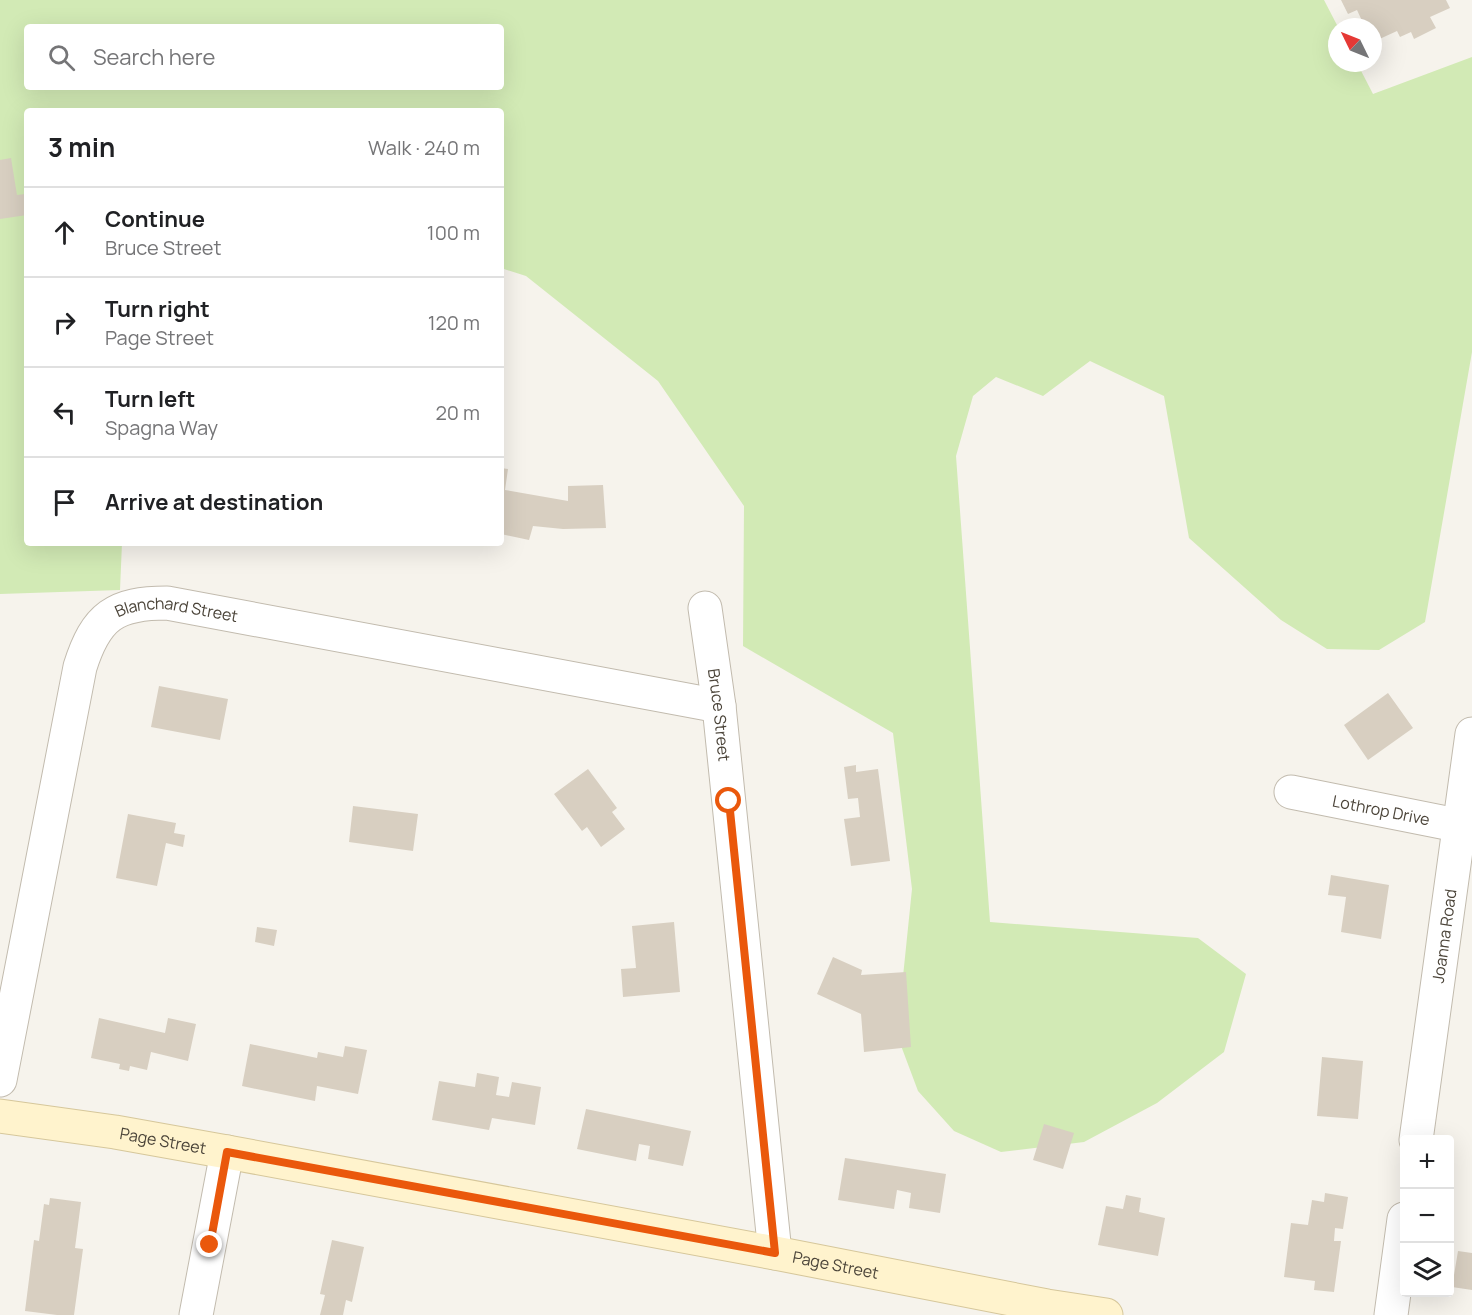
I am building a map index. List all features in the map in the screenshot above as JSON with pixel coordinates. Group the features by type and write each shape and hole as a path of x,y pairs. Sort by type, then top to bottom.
{"main road":[{"name":"Page Street","path":"0,1116 114,1132 227,1152 775,1253 1025,1302 1106,1315"}],"street":[{"name":"Blanchard Street","path":"0,1080 80,666 93,635 106,620 123,608 142,603 167,603 719,706"},
{"name":"Bruce Street","path":"705,608 719,706 775,1253"},
{"name":"Joanna Road","path":"1417,1135 1466,826 1472,734"},
{"name":"Lothrop Drive","path":"1291,792 1466,826"},
{"path":"196,1315 227,1152"},
{"path":"1391,1315 1401,1243"}],"green space":[{"path":"0,0 1324,0 1333,18 1328,18 1328,72 1362,72 1373,94 1472,57 1472,352 1425,622 1379,650 1327,649 1281,620 1189,538 1164,396 1090,361 1043,396 996,377 973,396 956,456 990,922 1198,938 1246,974 1224,1052 1157,1103 1084,1142 1001,1152 954,1131 918,1091 897,1035 912,889 893,733 743,646 744,506 658,381 526,276 504,269 504,108 24,108 24,546 122,546 120,590 0,594"}],"building":[{"path":"1341,0 1446,0 1450,8 1430,17 1436,28 1414,39 1411,32 1400,37 1397,31 1382,38 1382,18 1361,18 1357,10 1348,14"},
{"path":"11,158 17,195 24,194 24,215 0,219 0,160"},
{"path":"504,468 508,469 505,490 568,501 568,486 603,485 606,528 563,529 533,526 529,540 504,535"},
{"path":"159,686 228,699 220,740 151,727"},
{"path":"1388,693 1413,728 1368,760 1344,725"},
{"path":"856,765 856,772 878,769 890,861 851,866 844,819 860,817 858,798 848,799 844,767"},
{"path":"588,769 617,808 612,812 625,829 601,847 587,827 582,831 554,794"},
{"path":"353,806 418,814 413,851 349,842"},
{"path":"128,814 176,823 174,833 185,835 183,847 166,843 157,886 116,878"},
{"path":"1331,875 1389,885 1381,939 1341,932 1346,897 1328,895"},
{"path":"674,922 680,992 623,997 621,969 636,968 632,926"},
{"path":"257,927 277,930 274,946 255,942"},
{"path":"833,957 862,970 861,975 906,972 911,1047 864,1052 861,1014 817,994"},
{"path":"99,1018 165,1033 168,1018 196,1024 188,1061 151,1052 147,1070 130,1066 129,1071 119,1069 120,1064 91,1058"},
{"path":"250,1044 317,1058 318,1052 343,1057 345,1046 367,1050 358,1094 317,1086 315,1101 242,1086"},
{"path":"1322,1057 1363,1061 1358,1119 1317,1116"},
{"path":"477,1073 499,1077 496,1095 509,1097 512,1082 541,1087 535,1125 492,1118 489,1130 432,1120 439,1081 475,1087"},
{"path":"586,1109 691,1131 683,1166 648,1159 650,1146 639,1144 636,1161 577,1149"},
{"path":"1044,1124 1074,1133 1063,1169 1033,1160"},
{"path":"845,1158 946,1174 940,1213 909,1208 911,1193 897,1190 894,1209 838,1200"},
{"path":"1325,1193 1348,1197 1343,1229 1335,1228 1334,1241 1341,1241 1334,1292 1314,1290 1315,1281 1284,1277 1291,1223 1308,1225 1312,1200 1324,1202"},
{"path":"1126,1195 1141,1198 1139,1212 1165,1218 1158,1256 1098,1245 1106,1206 1123,1209"},
{"path":"50,1198 81,1202 75,1248 83,1249 74,1315 25,1311 34,1240 39,1241 44,1204 49,1205"},
{"path":"332,1240 364,1247 352,1302 346,1300 343,1315 320,1315 325,1295 320,1294"},
{"path":"1458,1251 1472,1253 1472,1290 1454,1287"}],"route":[{"path":"210,1245 227,1152 775,1253 729,801"}]}
